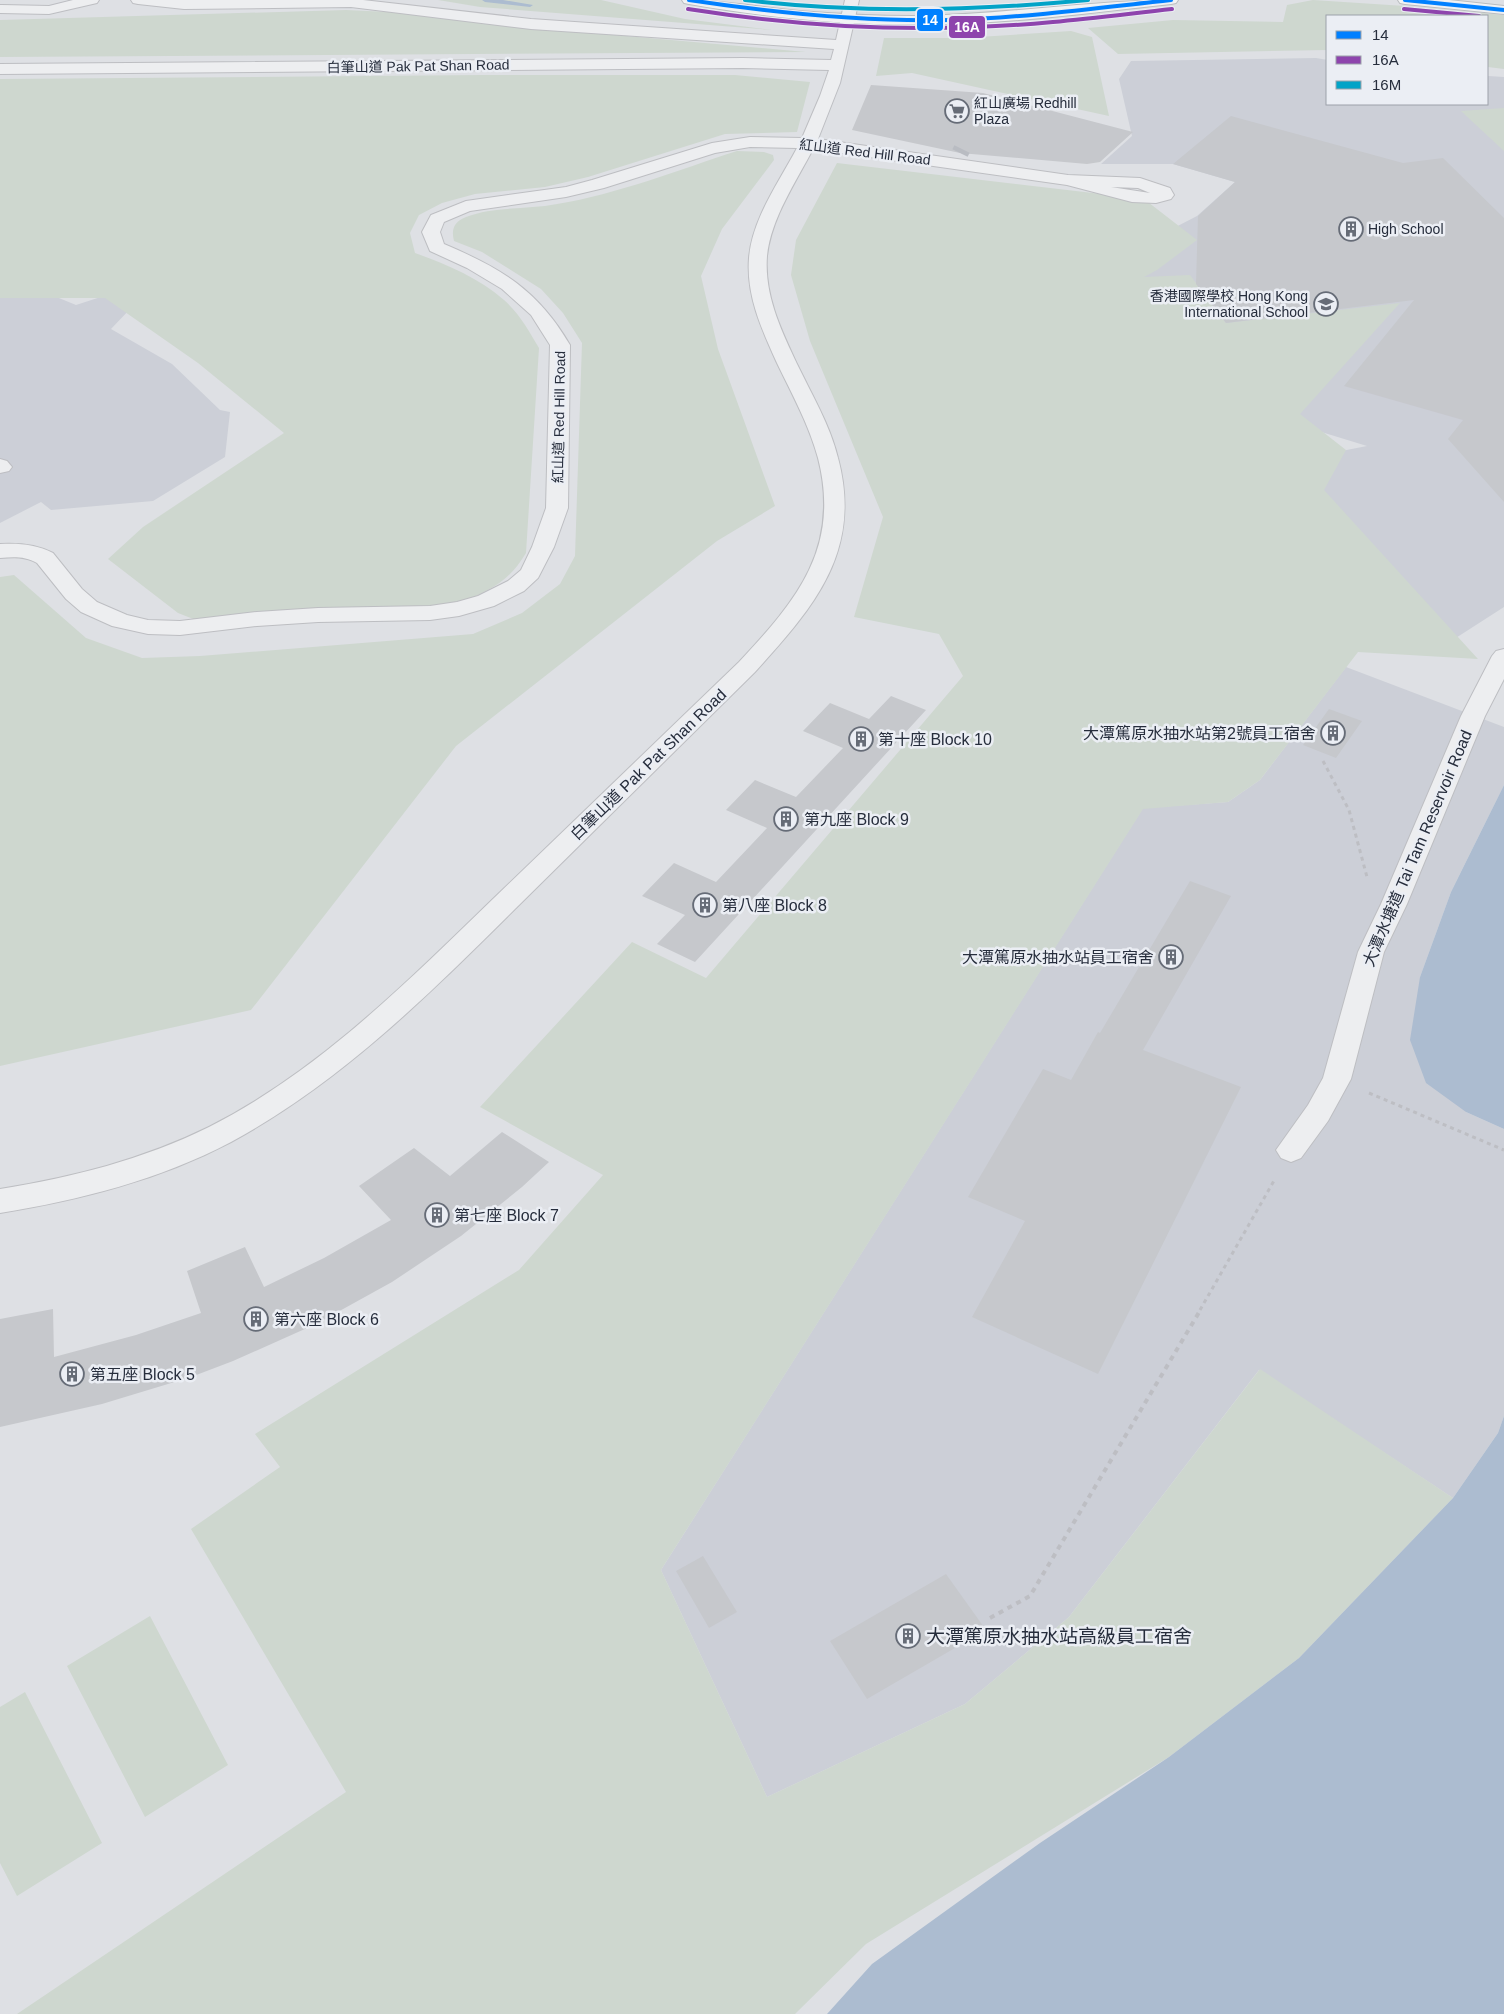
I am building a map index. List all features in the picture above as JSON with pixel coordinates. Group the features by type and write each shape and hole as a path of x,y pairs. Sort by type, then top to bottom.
{"main road":[{"path":"689,0 783,14 902,20 986,18 1172,0"},
{"path":"854,0 928,2 1002,0"},
{"path":"1405,0 1504,10"}],"street":[{"path":"2,9 49,10 92,0"},
{"path":"138,0 184,5 351,3 531,24 842,45"},
{"name":"白筆山道 Pak Pat Shan Road","path":"0,1201 93,1183 145,1167 192,1148 239,1124 323,1071 360,1041 416,990 747,667 790,618 819,573 830,549 834,531 835,498 832,478 821,438 769,324 762,303 757,271 760,243 775,206 824,108 854,0"},
{"name":"白筆山道 Pak Pat Shan Road","path":"0,69 743,63 837,65"},
{"name":"紅山道 Red Hill Road","path":"0,551 26,550 40,554 74,594 89,607 120,621 148,627 189,627 293,616 430,613 474,605 497,597 516,586 534,567 557,508 560,345 553,331 523,294 467,259 436,247 431,232 437,219 454,210 474,204 550,195 598,184 733,143 770,141 804,150 957,158 1068,180"},
{"name":"大潭水塘道 Tai Tam Reservoir Road","path":"1291,1150 1318,1113 1336,1079 1370,952 1394,904 1473,716 1504,656"}],"path":[{"path":"1323,761 1349,810 1367,877 1394,904"},
{"path":"1336,1079 1504,1150"},
{"path":"990,1618 1030,1596 1155,1388 1291,1150"}],"shaded area":[{"path":"438,0 601,0 685,19 773,30 480,7"},
{"path":"1313,0 1504,15 1504,69 1489,67 1489,15 1326,15 1326,50 1118,54 1088,28 1173,20 1283,22 1287,5"},
{"path":"346,10 389,12 480,23 806,52 0,57 0,20"},
{"path":"1071,31 1092,37 1109,116 912,73 876,76 884,38 963,38"},
{"name":"香港國際學校 Hong Kong International School","path":"1316,58 1326,60 1326,105 1489,105 1489,76 1504,77 1504,607 1448,643 1280,463 1367,446 1243,408 1127,276 1141,245 1197,216 1235,182 1173,164 1101,164 1132,136 1119,79 1131,61"},
{"path":"735,75 810,82 797,132 725,134 588,177 545,187 475,194 442,203 419,215 410,233 415,253 462,272 494,292 504,300 523,322 539,348 526,553 505,579 489,590 458,604 206,624 178,613 108,559 143,527 284,433 198,363 105,298 0,298 0,79"},
{"path":"1504,108 1504,151 1461,111"},
{"path":"737,151 764,152 773,155 774,160 722,229 701,276 718,349 775,506 717,541 456,746 251,1010 0,1066 0,577 14,575 86,638 142,658 200,656 473,634 522,613 560,584 575,556 582,343 563,313 541,289 482,252 454,241 454,226 466,217 488,211 546,206 603,194"},
{"path":"837,163 1144,199 1197,240 1157,270 1144,277 1190,275 1226,323 1400,303 1300,414 1346,450 1324,490 1478,659 1358,652 1260,780 1228,802 1143,809 661,1570 767,1797 965,1704 1069,1617 1260,1369 1453,1498 1299,1658 1169,1757 866,1944 795,2014 17,2014 346,1792 191,1529 280,1467 255,1434 519,1270 603,1175 480,1107 632,942 706,978 963,676 939,634 854,617 883,517 810,341 791,275 796,240"},
{"path":"15,280 76,305 113,293 131,308 111,329 172,364 220,410 230,412 225,457 153,501 51,510 41,502 0,523 0,281"},
{"path":"1346,667 1504,727 1504,785 1451,892 1420,977 1466,1112 1504,1129 1504,1416 1498,1433 1453,1498 1259,1370 1069,1617 965,1704 767,1797 661,1570 1143,808 1228,802 1260,780"},
{"path":"150,1616 228,1765 145,1817 67,1666"},
{"path":"25,1692 102,1843 17,1896 0,1863 0,1707"}],"water":[{"path":"1504,785 1504,1129 1466,1112 1426,1083 1410,1040 1420,977 1451,892"},
{"path":"1504,1416 1504,2014 827,2014 872,1964 1040,1843 1169,1757 1299,1658 1453,1498 1498,1433"}],"building":[{"name":"紅山廣場 Redhill Plaza","path":"871,85 983,93 1133,132 1100,162 1087,164 960,153 852,130"},
{"name":"High School","path":"1231,116 1403,163 1443,158 1504,218 1504,502 1448,439 1463,420 1344,386 1414,300 1226,323 1196,284 1198,216 1235,182 1173,164"},
{"path":"891,696 926,710 695,962 657,944 685,915 642,896 674,863 716,882 767,828 726,810 755,780 796,797 843,748 803,731 830,703 869,719"},
{"name":"大潭篤原水抽水站第2號員工宿舍","path":"1329,709 1362,721 1336,758 1303,745"},
{"path":"1190,881 1231,896 1143,1050 1241,1087 1098,1374 972,1317 1025,1221 968,1197 1043,1069 1071,1080"},
{"path":"502,1132 549,1162 522,1187 461,1236 392,1282 316,1324 233,1361 191,1377 102,1404 0,1427 0,1319 53,1309 54,1357 136,1335 201,1313 187,1271 245,1247 264,1287 324,1258 391,1220 359,1186 414,1148 450,1176"},
{"path":"703,1556 737,1612 709,1628 676,1571"},
{"name":"大潭篤原水抽水站高級員工宿舍","path":"946,1574 986,1630 867,1699 830,1641"}],"waterway":[{"path":"485,0 530,5"}],"tunnel":[{"path":"960,153 962,149"}],"transit line":[{"name":"14","path":"689,0 818,16 883,20 949,20 1004,17 1171,0"},
{"name":"16M","path":"745,0 788,5 874,10 960,9 1088,0"},
{"name":"14","path":"1405,0 1504,10"},
{"name":"16A","path":"688,9 818,25 916,29 1005,26 1172,9"},
{"name":"16A","path":"1404,9 1468,15"}],"place":[{"name":"紅山廣場 Redhill Plaza","path":"957,111"},
{"name":"High School","path":"1351,229"},
{"name":"香港國際學校 Hong Kong International School","path":"1326,304"},
{"name":"大潭篤原水抽水站第2號員工宿舍","path":"1333,733"},
{"name":"第十座 Block 10","path":"861,739"},
{"name":"第九座 Block 9","path":"786,819"},
{"name":"第八座 Block 8","path":"705,905"},
{"name":"大潭篤原水抽水站員工宿舍","path":"1171,957"},
{"name":"第七座 Block 7","path":"437,1215"},
{"name":"第六座 Block 6","path":"256,1319"},
{"name":"第五座 Block 5","path":"72,1374"},
{"name":"大潭篤原水抽水站高級員工宿舍","path":"908,1636"}]}
